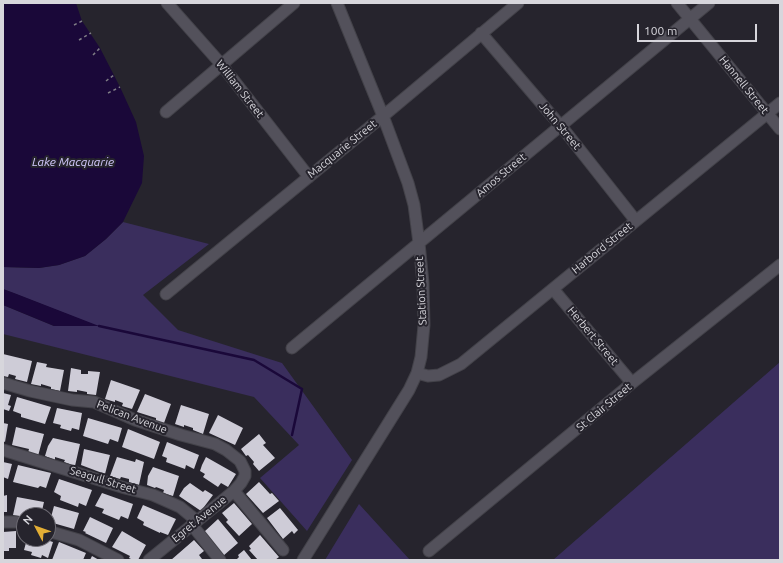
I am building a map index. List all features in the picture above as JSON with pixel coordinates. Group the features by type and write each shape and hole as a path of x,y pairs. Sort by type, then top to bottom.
{"street":[{"name":"William Street","path":"167,3 221,64 309,177"},
{"path":"166,112 294,3"},
{"name":"Station Street","path":"303,560 409,390 417,373 424,325 423,283 414,205 408,183 383,116 337,3"},
{"name":"Macquarie Street","path":"166,294 518,3"},
{"name":"Hannell Street","path":"677,3 780,129"},
{"name":"Amos Street","path":"292,348 709,3"},
{"name":"John Street","path":"481,33 560,126 636,221"},
{"name":"Harbord Street","path":"417,373 428,376 439,375 461,364 780,103"},
{"name":"St Clair Street","path":"429,551 632,383 780,265"},
{"name":"Herbert Street","path":"553,289 632,383"},
{"name":"Pelican Avenue","path":"3,383 30,391 72,400 94,402 135,420 215,444 240,460 245,471 245,476"},
{"name":"Seagull Street","path":"3,450 152,495 180,507 194,523 220,560"},
{"name":"Egret Avenue","path":"149,560 234,491 241,484 245,476"},
{"path":"234,491 283,550"},
{"path":"3,522 16,522"},
{"path":"56,533 79,540 118,560"}],"path":[{"path":"74,25 82,21"},
{"path":"79,40 91,33"},
{"path":"93,55 100,48"},
{"path":"106,81 114,75"},
{"path":"108,93 120,87"}],"shaded area":[{"path":"123,222 209,244 143,295 178,330 282,363 352,460 307,531 260,478 299,445 254,397 3,334 3,305 54,326 97,326 3,289 3,267 39,268 59,265 85,256 106,239"},
{"path":"780,362 780,560 553,560"},
{"path":"359,504 410,560 325,560"}],"water":[{"name":"Lake Macquarie","path":"3,3 76,3 82,21 100,48 136,122 144,156 142,183 123,222 106,239 85,256 59,265 39,268 3,267"},
{"path":"3,289 99,326 54,326 3,305"}],"building":[{"path":"3,354 32,361 27,382 15,379 16,376 9,374 8,377 3,376"},
{"path":"37,362 47,364 46,367 64,370 60,391 51,389 51,387 41,384 41,386 31,384"},
{"path":"71,368 81,370 81,374 88,374 88,371 100,372 96,395 87,394 87,392 77,390 77,392 68,391"},
{"path":"111,380 140,390 132,409 122,406 123,403 115,400 115,402 105,399"},
{"path":"3,393 11,395 8,405 11,406 9,411 3,409"},
{"path":"145,394 171,404 164,423 156,421 156,418 137,412"},
{"path":"17,397 51,407 45,424 21,417 21,414 13,411"},
{"path":"181,405 209,414 203,434 193,430 193,428 175,424"},
{"path":"57,408 82,413 79,430 72,428 71,431 60,428 61,425 53,423"},
{"path":"218,415 243,428 235,445 209,433"},
{"path":"88,418 122,428 118,442 110,439 108,444 83,436"},
{"path":"3,423 8,424 5,442 3,441"},
{"path":"16,427 44,434 38,456 28,453 29,449 12,445"},
{"path":"128,429 160,442 154,459 122,447"},
{"path":"259,434 266,443 263,445 275,458 259,471 253,464 254,462 248,455 246,456 241,449"},
{"path":"53,438 80,444 75,466 64,462 65,460 55,457 55,460 45,456 48,446"},
{"path":"167,442 199,455 194,469 186,465 185,469 166,462 167,458 162,456"},
{"path":"84,449 110,455 105,474 81,465"},
{"path":"117,457 135,462 136,459 144,462 139,485 129,482 129,479 121,477 120,479 110,476"},
{"path":"206,457 236,474 228,487 221,483 218,487 203,477 205,474 200,471"},
{"path":"3,462 12,464 8,479 3,477"},
{"path":"18,465 51,473 46,488 40,486 38,488 13,482"},
{"path":"153,467 179,476 173,496 163,493 164,490 147,485 148,476"},
{"path":"59,479 92,490 86,506 79,503 78,507 60,500 61,496 54,492"},
{"path":"259,482 279,501 263,513 246,494"},
{"path":"190,483 203,492 205,490 213,495 201,511 179,496 184,488"},
{"path":"102,493 133,504 128,519 121,516 119,520 102,513 104,509 95,506"},
{"path":"7,495 7,512 3,512 3,496"},
{"path":"17,497 44,502 43,507 16,507 16,516 13,515"},
{"path":"234,503 252,524 239,536 226,522 228,520 222,513"},
{"path":"143,505 176,519 168,535 143,525 144,522 137,518"},
{"path":"54,506 79,513 74,529 56,524 56,507"},
{"path":"280,508 298,530 294,534 292,531 283,539 267,518"},
{"path":"90,517 113,528 106,543 83,531"},
{"path":"218,519 238,543 223,556 204,532"},
{"path":"16,531 16,548 9,548 9,551 3,551 3,532"},
{"path":"122,531 146,545 138,560 129,558 130,556 112,547"},
{"path":"260,535 279,557 275,560 258,560 249,550 251,549 249,546"},
{"path":"194,540 204,551 199,555 202,559 201,560 171,560"},
{"path":"59,542 86,553 83,560 52,560"},
{"path":"25,547 51,547 48,558 42,555 41,558 31,555 32,552 24,550"},
{"path":"244,550 252,560 236,560 239,557 238,555"},
{"path":"92,556 99,560 90,560"}],"waterway":[{"path":"99,326 254,360 302,389 292,435"}]}
